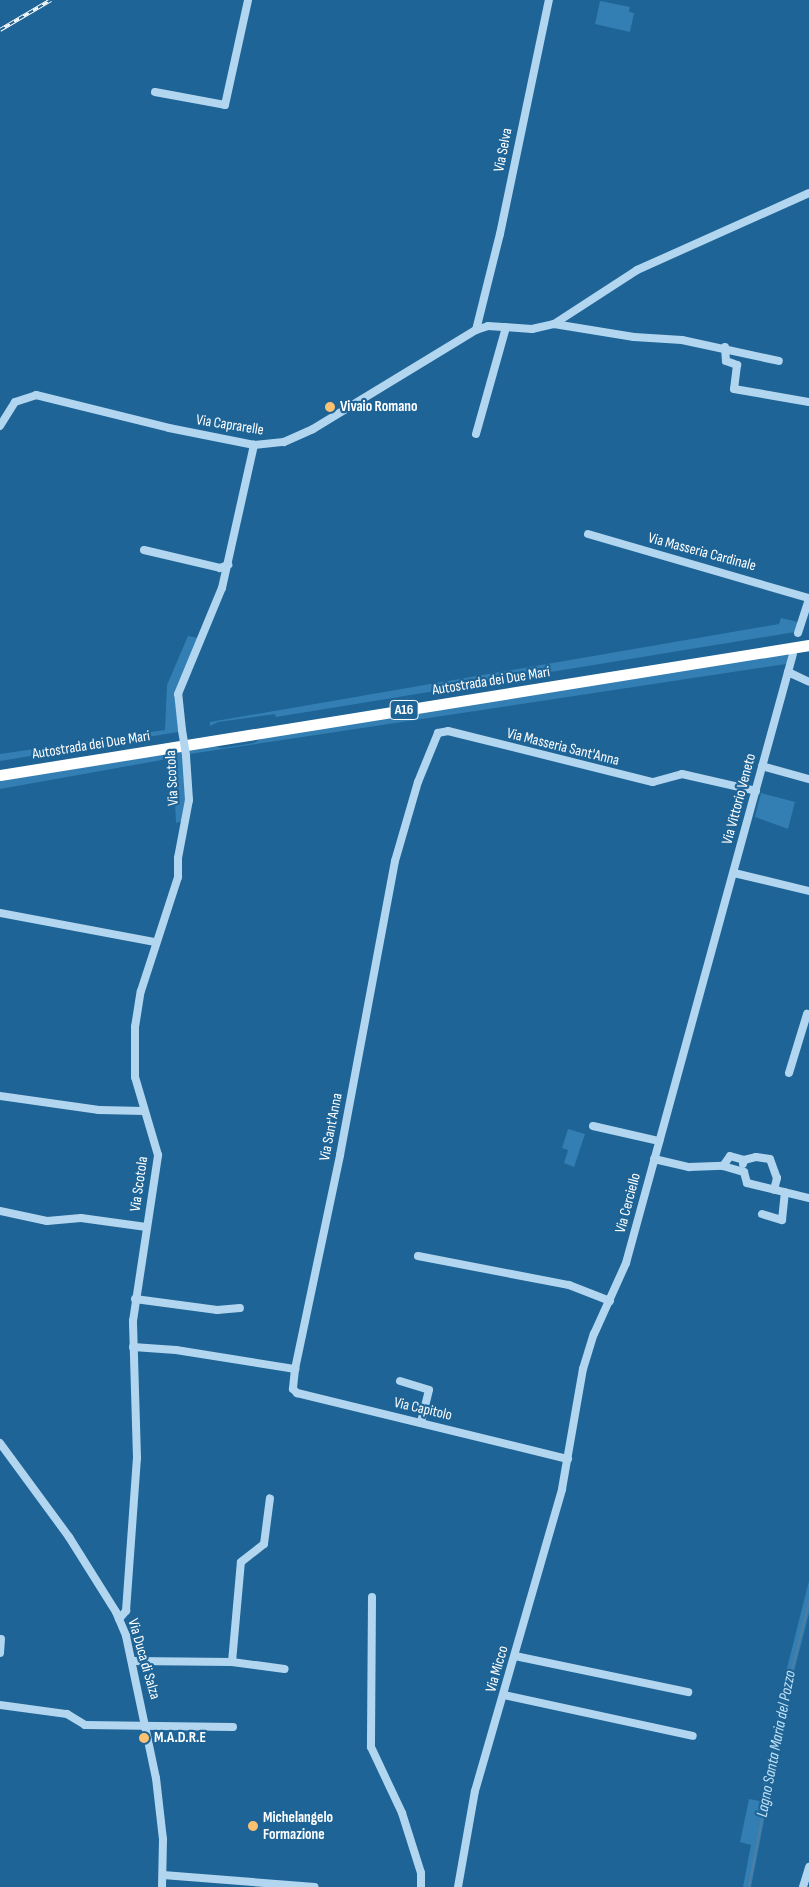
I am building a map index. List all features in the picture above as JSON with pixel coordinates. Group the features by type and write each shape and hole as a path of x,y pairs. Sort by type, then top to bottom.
{"highway":[{"name":"Autostrada dei Due Mari","path":"0,768 804,636"},
{"name":"Autostrada dei Due Mari","path":"0,775 809,645"}],"street":[{"path":"155,92 225,105 248,0"},
{"name":"Via Selva","path":"476,330 549,0"},
{"path":"488,326 532,329 554,324 637,270 809,192"},
{"name":"Via Selva","path":"483,305 488,326"},
{"path":"554,324 725,347 779,361"},
{"name":"Via Caprarelle","path":"0,426 15,402 36,395 169,428 254,445 274,444 299,436 476,330 488,326"},
{"path":"476,434 506,327"},
{"path":"725,347 726,361 737,366 734,389 809,402"},
{"name":"Via Scotola","path":"120,1619 126,1611 137,1458 133,1347 135,1299 158,1155 135,1077 135,1027 139,999 155,942 178,877 178,858 189,800 186,756 178,694 228,565 254,445"},
{"name":"Via Masseria Cardinale","path":"588,534 809,598"},
{"path":"144,550 220,568 228,565"},
{"path":"804,636 809,598"},
{"name":"Via Vittorio Veneto","path":"713,952 793,654"},
{"path":"788,672 809,682"},
{"name":"Via Masseria Sant'Anna","path":"438,733 448,730 653,782 682,774 756,792"},
{"name":"Via Sant'Anna","path":"295,1369 340,1155 395,861 418,782 438,733"},
{"path":"762,766 809,779"},
{"path":"734,872 809,891"},
{"path":"0,914 155,942"},
{"name":"Via Cerciello","path":"568,1459 583,1369 594,1334 626,1263 713,952"},
{"path":"789,1073 806,1014"},
{"path":"0,1096 99,1110 144,1111"},
{"path":"593,1126 659,1141"},
{"path":"723,1166 730,1156 744,1160 756,1157 770,1159 777,1178 774,1190"},
{"path":"654,1159 690,1167 723,1166 744,1172 747,1182 809,1198"},
{"path":"740,1171 744,1160"},
{"path":"762,1214 782,1220 785,1192"},
{"path":"0,1211 47,1221 81,1218 146,1227"},
{"path":"418,1256 569,1285 610,1301"},
{"path":"135,1299 217,1310 240,1308"},
{"path":"133,1347 176,1350 295,1369"},
{"name":"Via Capitolo","path":"295,1369 293,1388 297,1392 568,1459"},
{"path":"400,1381 429,1390 421,1423"},
{"name":"Via Duca di Salza","path":"0,1443 69,1537 120,1619 133,1661 147,1726 162,1825 162,1887"},
{"name":"Via Micco","path":"458,1887 474,1791 504,1695 568,1459"},
{"path":"232,1662 240,1562 264,1544 270,1498"},
{"path":"372,1597 371,1747 402,1814 421,1872 421,1887"},
{"path":"0,1653 1,1640"},
{"path":"515,1656 688,1692"},
{"path":"133,1661 232,1662 285,1669"},
{"path":"504,1695 693,1736"},
{"path":"0,1705 67,1714 85,1725 233,1727"},
{"path":"802,1887 809,1867"},
{"path":"163,1875 315,1887"}],"shaded area":[{"path":"600,1 630,7 629,12 634,13 630,32 595,24"},
{"path":"781,618 798,622 795,632 276,717 275,714 218,722 210,726 210,722 779,624"},
{"path":"188,636 198,638 176,702 178,732 0,761 0,754 165,730 167,685"},
{"path":"789,653 786,664 183,755 186,798 182,821 176,823 173,758 0,789 0,781 212,746 222,748 254,743 262,738"},
{"path":"761,793 795,802 788,829 755,817"},
{"path":"568,1129 585,1134 574,1167 564,1163 568,1150 562,1148"},
{"path":"809,1581 809,1613 790,1687 751,1887 743,1887 751,1845 740,1842 749,1799 760,1801 786,1672"}],"waterway":[{"name":"Lagno Santa Maria del Pozzo","path":"749,1887 785,1697 809,1602"}],"railway":[{"path":"0,30 51,0"}],"place":[{"name":"Vivaio Romano","path":"330,407"},
{"name":"M.A.D.R.E","path":"144,1738"},
{"name":"Michelangelo Formazione","path":"253,1826"}]}
